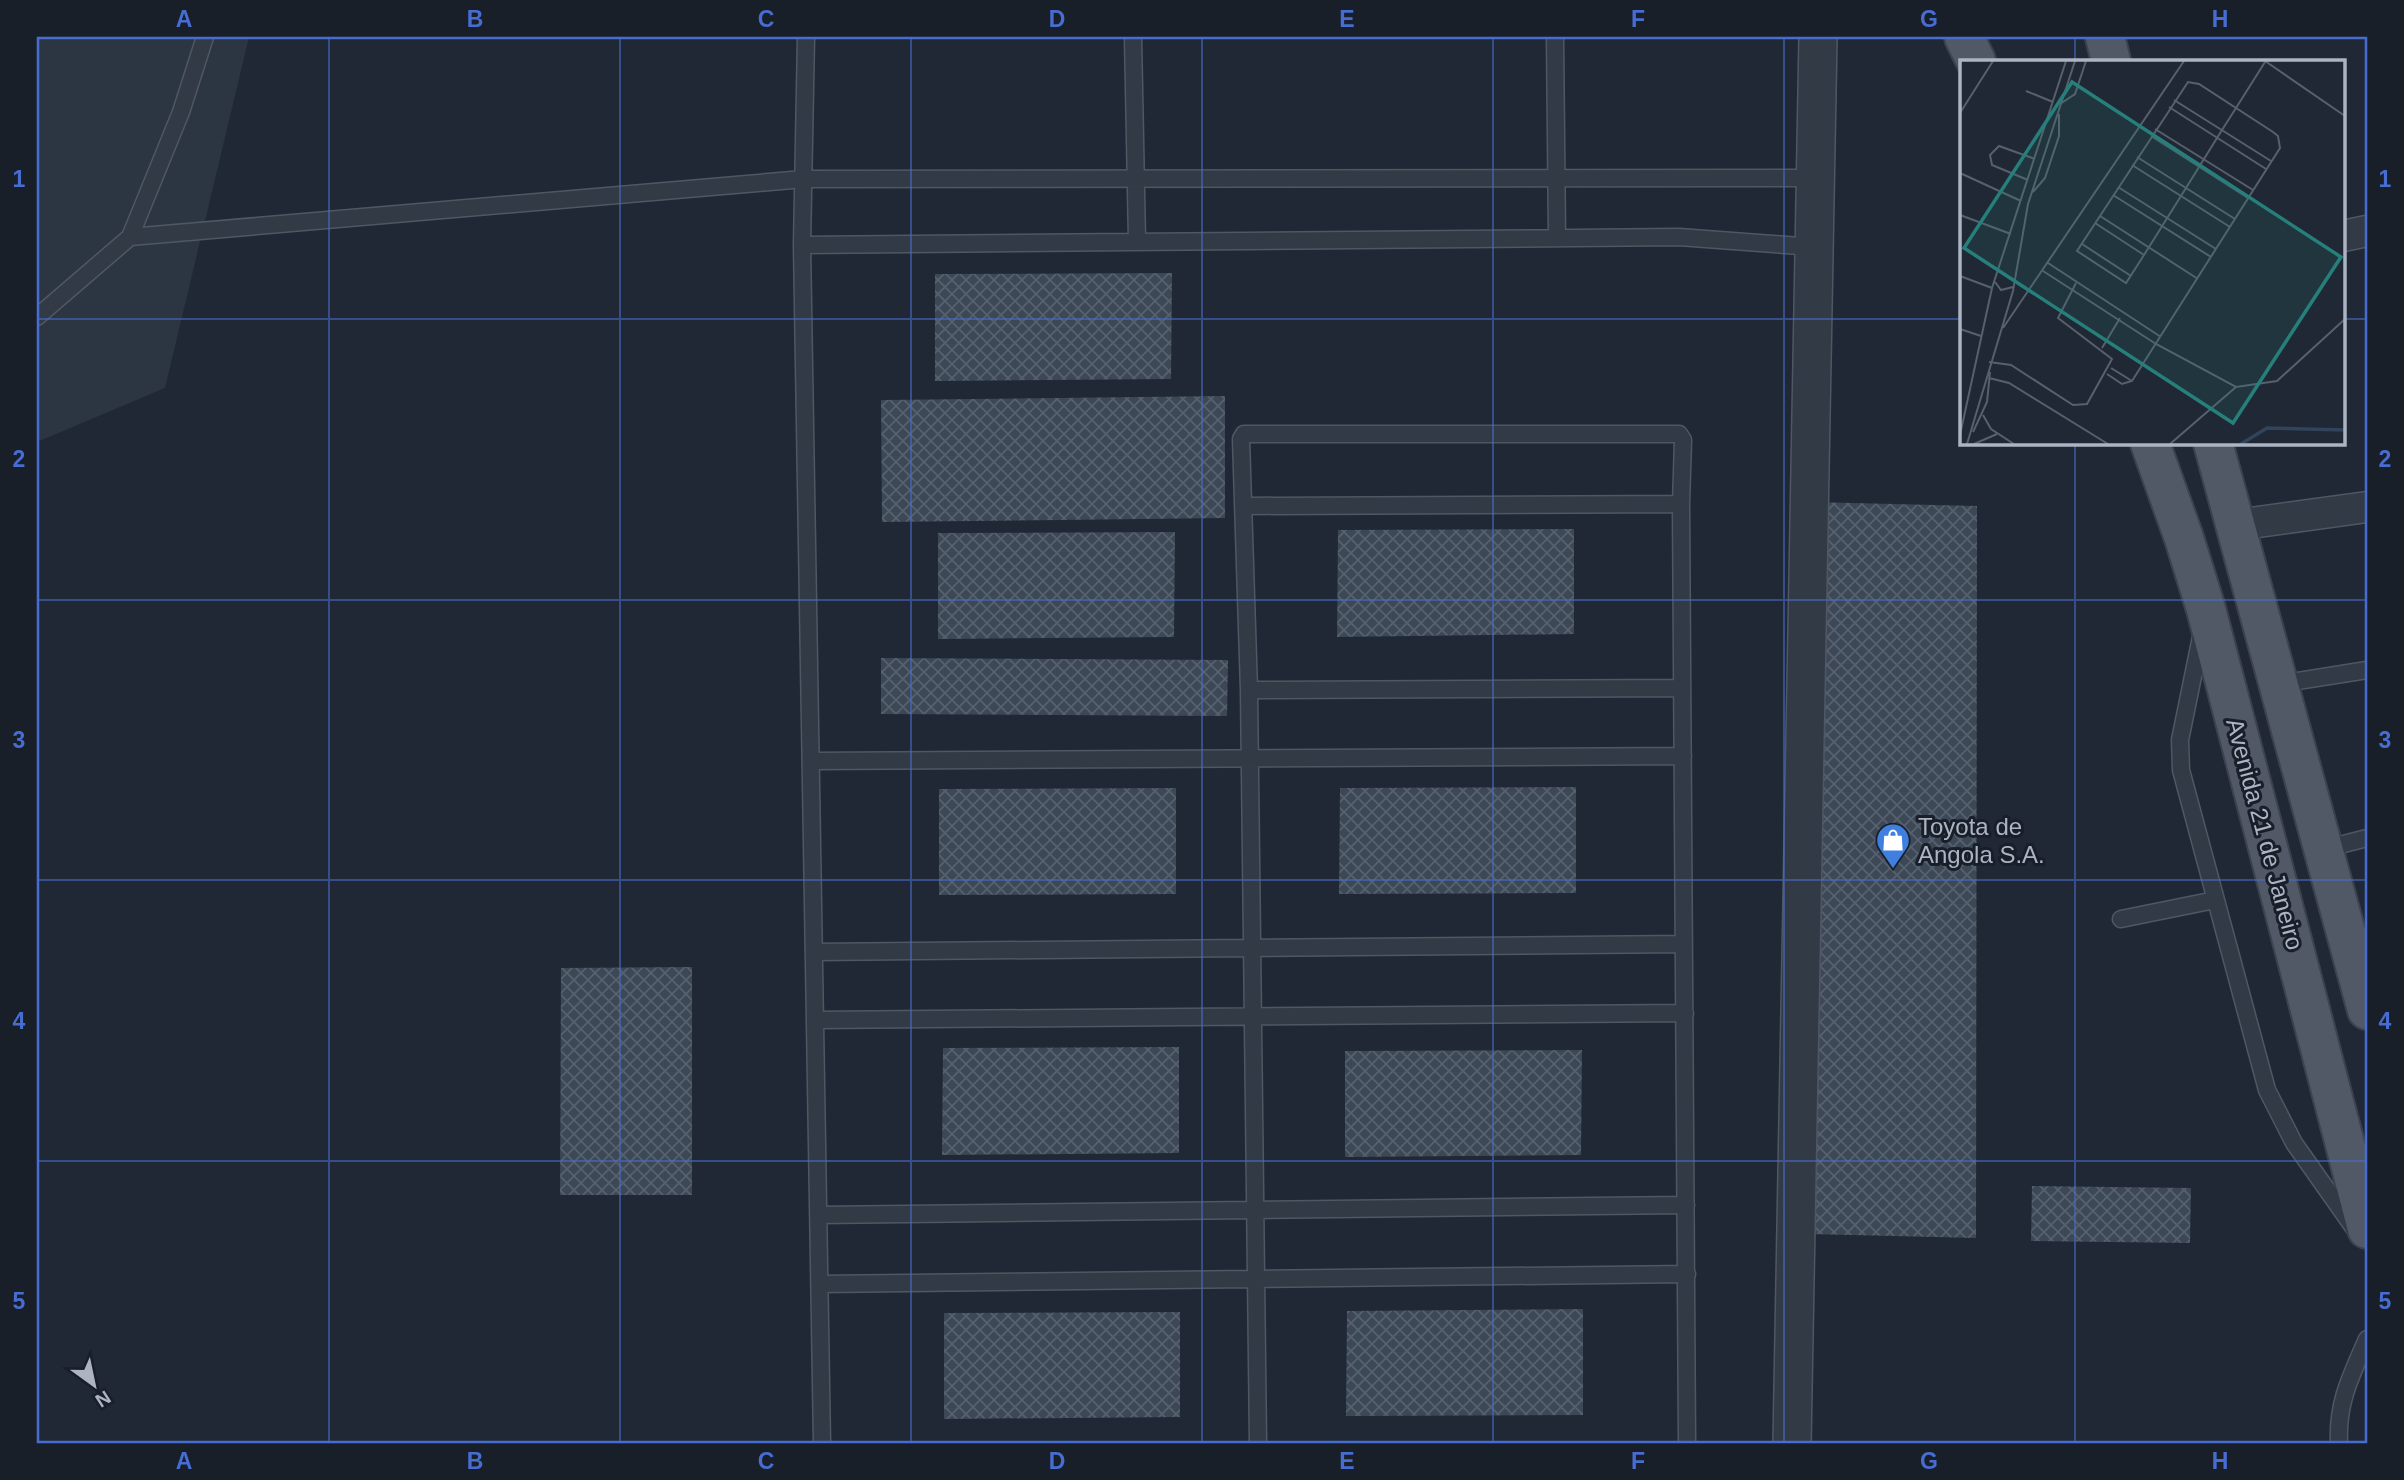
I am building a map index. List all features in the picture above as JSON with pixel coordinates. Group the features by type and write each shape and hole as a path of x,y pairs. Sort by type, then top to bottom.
{"main road":[{"path":"1964,37 1976,60"},
{"path":"2105,37 2111,60"},
{"name":"Avenida 21 de Janeiro","path":"2150,444 2206,609 2367,1229"},
{"path":"2213,444 2367,1010"}],"street":[{"path":"1792,1443 1818,37"},
{"path":"2344,236 2367,231"},
{"path":"2236,525 2367,507"}],"lane":[{"path":"37,317 131,237 181,112 205,37"},
{"path":"806,37 802,245 822,1443"},
{"path":"1133,37 1137,242"},
{"path":"1555,37 1557,238"},
{"path":"131,237 804,179 1814,178"},
{"path":"802,245 1679,237 1813,247"},
{"path":"1258,1443 1249,690 1241,439 1244,435 1271,434 1679,434 1683,440 1681,504 1688,1443"},
{"path":"1243,506 1681,504"},
{"path":"2206,609 2179,752 2181,770 2267,1090 2294,1143 2367,1246"},
{"path":"2279,684 2367,670"},
{"path":"1249,690 1682,688"},
{"path":"811,761 1683,756"},
{"path":"2323,849 2367,838"},
{"path":"2121,919 2216,900"},
{"path":"814,952 1684,944"},
{"path":"815,1020 1685,1013"},
{"path":"818,1215 1686,1205"},
{"path":"820,1284 1686,1275"},
{"path":"2339,1443 2338,1418 2349,1381 2367,1339"}],"shaded area":[{"path":"37,37 249,37 165,388 37,442"}],"building":[{"path":"1172,273 1171,379 935,381 935,274"},
{"path":"1225,396 1225,518 882,522 881,400"},
{"name":"Toyota de Angola S.A.","path":"1810,502 1977,506 1976,1238 1810,1234"},
{"path":"1574,529 1574,634 1337,637 1338,530"},
{"path":"1175,532 1174,637 938,639 938,533"},
{"path":"881,658 1228,660 1227,716 881,714"},
{"path":"1576,787 1576,893 1339,894 1340,788"},
{"path":"1176,788 1176,894 939,895 939,789"},
{"path":"692,967 692,1195 560,1195 561,968"},
{"path":"1179,1047 1179,1153 942,1155 943,1048"},
{"path":"1582,1050 1581,1155 1345,1157 1345,1051"},
{"path":"2032,1186 2191,1188 2190,1243 2031,1241"},
{"path":"1583,1309 1583,1415 1346,1416 1347,1311"},
{"path":"1180,1312 1180,1417 944,1419 944,1313"}],"place":[{"name":"Toyota de Angola S.A.","path":"1893,870"}]}
